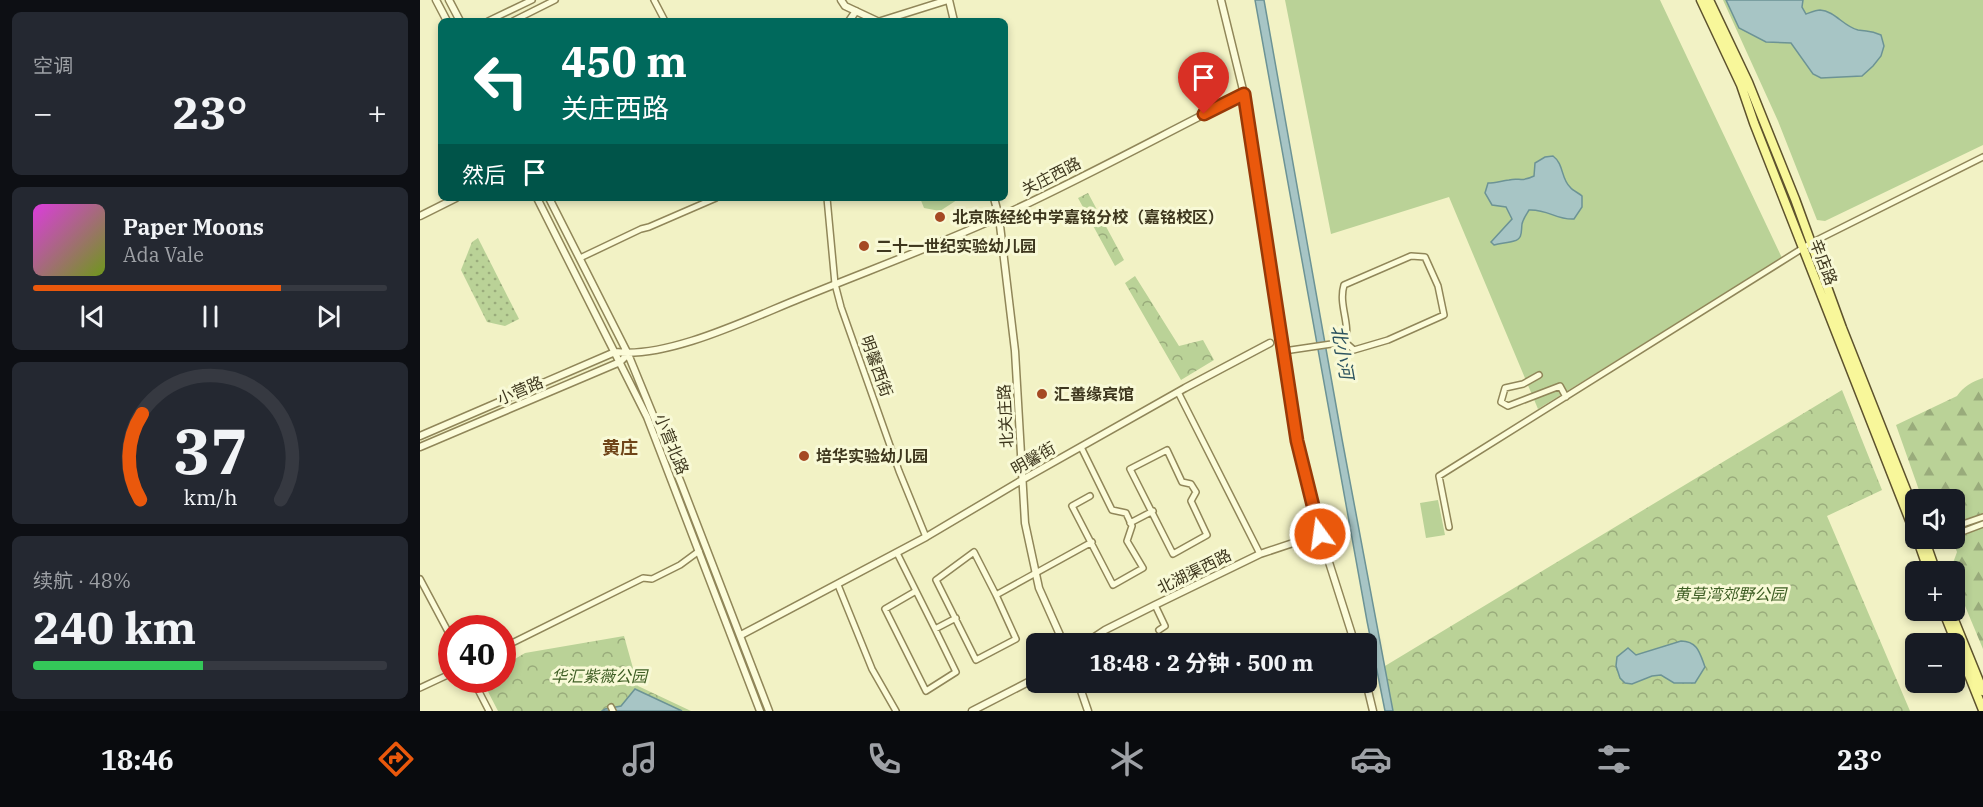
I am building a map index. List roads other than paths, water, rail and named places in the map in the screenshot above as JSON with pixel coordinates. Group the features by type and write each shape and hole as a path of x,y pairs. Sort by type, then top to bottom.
{"main road":[{"name":"辛店路","path":"1701,0 1741,85 1803,248 1905,500"},
{"name":"辛店路","path":"1709,0 1748,82 1906,489"},
{"path":"1947,621 1983,710"},
{"path":"1955,621 1983,690"}],"street":[{"path":"436,0 445,18"},
{"path":"449,0 458,18"},
{"path":"494,18 532,0"},
{"path":"519,18 555,0"},
{"path":"654,0 663,18"},
{"path":"841,0 845,6 871,18"},
{"path":"891,18 949,0 953,18"},
{"path":"1221,0 1244,94 1297,441 1320,534 1352,633"},
{"path":"851,18 856,11"},
{"name":"关庄西路","path":"615,352 628,354 676,346 722,330 999,217 1244,94"},
{"path":"1449,527 1439,476 1811,243 1983,157"},
{"path":"420,216 450,201"},
{"name":"小营北路","path":"539,201 647,417 760,711"},
{"name":"小营北路","path":"550,201 628,354 770,711"},
{"path":"579,258 709,201"},
{"name":"明馨西街","path":"827,201 835,284 841,307 899,471 926,537"},
{"name":"北关庄路","path":"995,201 999,217 1015,351 1025,523 1039,588 1059,633"},
{"path":"1411,256 1425,257 1438,286 1444,315 1388,340 1354,350 1345,342 1347,335 1341,295 1344,285 1411,256"},
{"path":"1284,351 1345,342"},
{"name":"明馨街","path":"741,635 926,537 1178,392 1270,343"},
{"name":"小营路","path":"420,436 615,352"},
{"name":"小营路","path":"420,447 620,362 628,354"},
{"path":"1539,375 1523,384 1505,388 1501,402 1508,406 1560,386 1566,397"},
{"path":"1178,392 1260,554"},
{"path":"1081,447 1112,510 1126,513 1132,526 1127,540 1143,568 1113,585 1072,506 1090,496"},
{"path":"1167,450 1182,482 1191,483 1196,492 1191,501 1208,534 1173,554 1153,511 1130,469 1167,450"},
{"path":"1130,523 1153,511"},
{"path":"1965,523 1983,517"},
{"path":"1965,531 1983,525"},
{"name":"北湖渠西路","path":"1100,633 1260,554 1320,534"},
{"path":"996,595 1092,542"},
{"path":"516,641 643,578 652,579 680,565 699,551"},
{"path":"974,552 996,595 1016,639 976,660 936,580 974,552"},
{"path":"897,553 916,591 935,629 956,672 926,691 885,609 916,591"},
{"path":"420,579 439,615"},
{"path":"838,585 872,669 896,711"},
{"path":"1155,605 1166,626 1159,630"},
{"path":"935,629 956,618"},
{"path":"420,688 438,680"},
{"path":"972,711 1026,683"},
{"path":"480,693 489,711"},
{"path":"1082,693 1088,711"},
{"path":"1369,693 1373,711"}],"water":[{"name":"北小河","path":"1255,0 1264,0 1393,711 1385,711 1377,671 1377,633 1369,633"},
{"path":"1726,0 1803,0 1802,7 1806,14 1818,10 1825,11 1848,26 1881,35 1884,46 1881,56 1862,76 1821,78 1813,74 1791,43 1766,42 1739,28"},
{"path":"1553,156 1559,163 1567,184 1582,196 1582,207 1574,219 1529,210 1522,222 1521,234 1517,240 1494,245 1491,242 1512,219 1506,207 1492,205 1485,193 1488,183 1513,179 1523,180 1534,176 1535,163 1545,157"},
{"path":"1681,641 1695,646 1705,667 1695,683 1674,683 1661,675 1632,684 1625,683 1620,678 1616,666 1617,657 1628,648 1636,655"},
{"path":"635,689 682,711 602,711 621,706"}],"place":[{"name":"北京陈经纶中学嘉铭分校（嘉铭校区）","path":"940,217"},
{"name":"二十一世纪实验幼儿园","path":"864,246"},
{"name":"汇善缘宾馆","path":"1042,394"},
{"name":"培华实验幼儿园","path":"804,456"}],"district":[{"name":"黄庄","path":"620,448"}],"park label":[{"name":"黄草湾郊野公园","path":"1730,594"},
{"name":"华汇紫薇公园","path":"599,676"}]}
